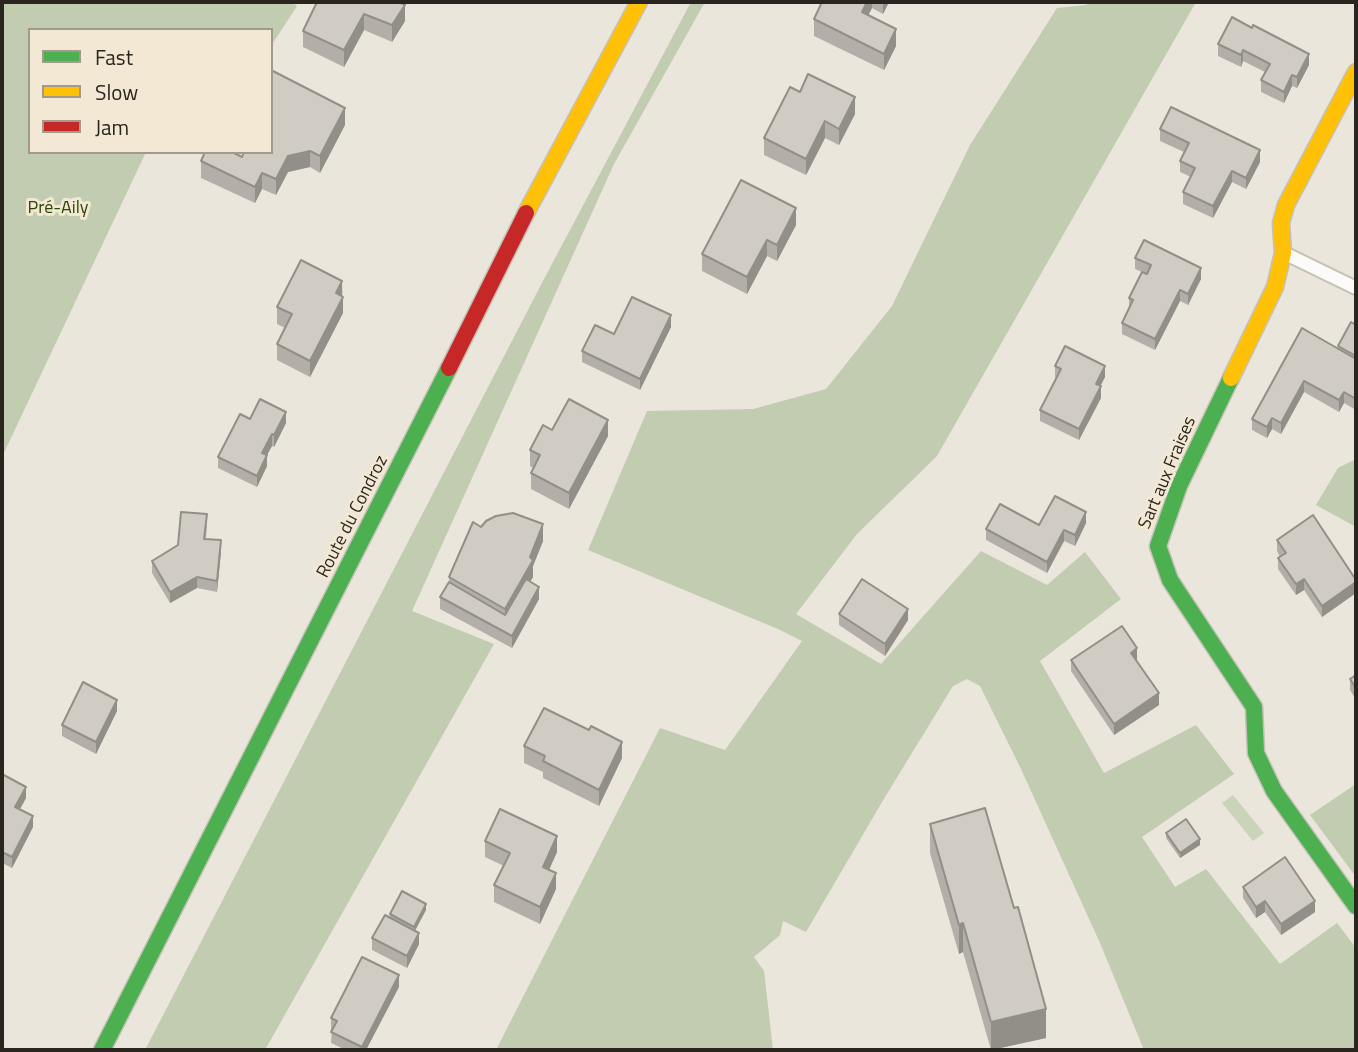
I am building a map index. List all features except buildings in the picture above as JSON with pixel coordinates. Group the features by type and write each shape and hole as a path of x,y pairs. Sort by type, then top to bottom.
{"main road":[{"name":"Route du Condroz","path":"102,1050 402,463 532,201 639,2"},
{"name":"Sart aux Fraises","path":"1356,72 1286,205 1281,223 1283,253 1275,287 1179,486 1158,546 1170,580 1254,707 1256,753 1273,791 1356,906"}],"lane":[{"path":"1283,253 1356,288"}],"green space":[{"name":"Pré-Aily","path":"2,2 291,2 297,6 273,43 273,28 28,28 28,154 145,154 2,457"},
{"path":"691,2 705,2 614,164 412,611 494,644 265,1050 145,1050 544,279"},
{"path":"1089,2 1196,2 937,456 857,534 796,614 881,664 981,551 1047,585 1085,552 1121,599 1040,661 1104,773 1196,725 1234,774 1142,837 1175,887 1206,869 1280,964 1337,923 1356,948 1356,1050 1144,1050 1100,943 1021,769 980,686 967,679 953,686 806,932 783,921 780,935 754,957 764,971 773,1050 496,1050 660,728 725,750 802,641 588,550 647,411 753,409 826,389 892,306 970,145 1057,8 1086,5"},
{"path":"1356,459 1356,527 1316,505 1338,468"},
{"path":"1356,784 1356,877 1310,815"},
{"path":"1233,795 1264,833 1253,841 1222,803"}],"traffic: fast":[{"path":"102,1050 449,368"},
{"path":"1231,378 1179,486 1158,546 1170,580 1254,707 1256,753 1274,791 1356,906"}],"traffic: slow":[{"path":"526,213 639,2"},
{"path":"1231,378 1275,287 1283,253 1281,223 1286,205 1356,72"}],"traffic: jam":[{"path":"449,368 526,213"}]}
